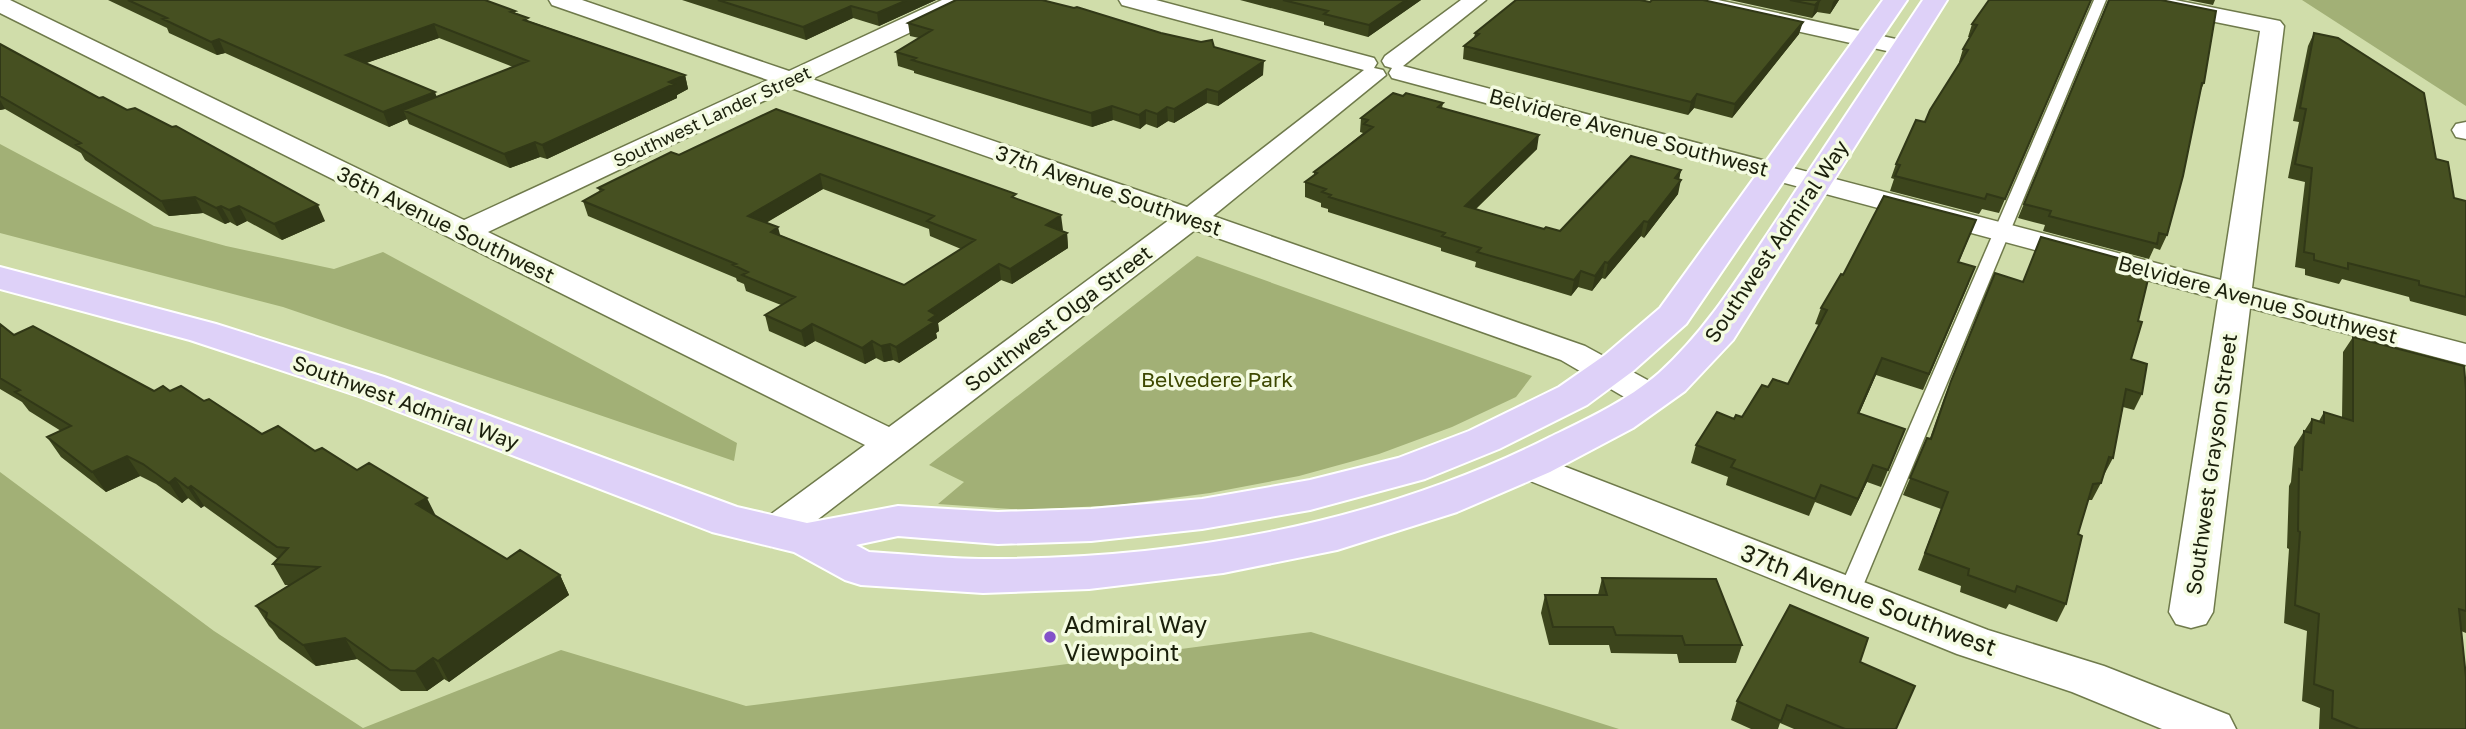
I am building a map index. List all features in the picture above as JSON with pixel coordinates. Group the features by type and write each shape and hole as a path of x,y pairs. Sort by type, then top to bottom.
{"main road":[{"name":"Southwest Admiral Way","path":"790,536 898,521 998,528 1091,525 1202,514 1310,495 1410,468 1484,440 1573,396 1607,372 1673,316 1895,0"},
{"name":"Southwest Admiral Way","path":"0,278 203,332 370,386 729,521 790,536 861,568 983,576 1089,572 1223,557 1338,534 1442,501 1527,465 1619,419 1671,383 1720,332 1935,0"}],"street":[{"path":"0,4 15,0"},
{"name":"37th Avenue Southwest","path":"560,0 1573,353 1651,397"},
{"name":"Southwest Lander Street","path":"463,232 960,0"},
{"name":"Belvidere Avenue Southwest","path":"1130,0 2466,355"},
{"name":"Southwest Olga Street","path":"790,536 892,443 1475,0"},
{"path":"1687,0 1905,48"},
{"name":"Southwest Grayson Street","path":"2141,0 2272,26 2191,612"},
{"name":"36th Avenue Southwest","path":"0,4 892,443"},
{"name":"37th Avenue Southwest","path":"1527,465 1973,642 2088,679 2212,729"}],"lane":[{"path":"1849,593 2100,0"}],"green space":[{"path":"2302,0 2466,0 2466,106"},
{"path":"0,144 154,226 226,246 334,269 383,252 737,443 734,461 283,307 0,233"},
{"name":"Belvedere Park","path":"1197,256 1532,376 1516,397 1452,427 1379,454 1299,476 1210,493 1119,505 1026,510 938,504 964,482 929,465"},
{"path":"0,472 214,631 363,728 561,650 746,706 1311,632 1619,729 0,729"}],"building":[{"path":"128,0 485,0 528,18 524,20 685,75 669,82 674,84 542,145 535,142 504,154 403,110 528,61 434,24 346,55 435,92 383,112 219,39 211,42"},
{"path":"718,0 907,0 877,13 851,6 803,27"},
{"path":"956,0 1042,0 1077,7 1161,33 1201,42 1212,40 1214,47 1264,61 1218,92 1207,89 1174,109 1167,107 1157,114 1146,110 1139,115 1112,106 1091,113 912,60 916,58 896,52 932,30 908,23"},
{"path":"1283,0 1406,0 1369,25"},
{"path":"1516,0 1703,0 1803,22 1735,104 1697,94 1691,102 1464,46 1479,34 1475,33"},
{"path":"1790,0 1820,0 1815,5"},
{"path":"1989,0 2091,0 2005,199 1987,194 1985,199 1895,176 1900,165 1896,164 1916,120 1925,122 1968,50 1963,49 1977,25 1972,24"},
{"path":"2109,0 2161,0 2216,11 2204,83 2183,176 2167,235 2159,233 2157,244 2049,216 2051,211 2024,204"},
{"path":"2314,33 2338,38 2424,93 2436,159 2448,162 2454,198 2466,201 2466,297 2419,285 2419,281 2348,263 2348,269 2314,260 2314,254 2304,252 2312,168 2295,164 2306,109 2300,108"},
{"path":"0,44 99,98 103,97 127,110 135,108 172,127 176,126 318,205 274,224 239,206 229,210 221,206 216,208 195,197 161,201 76,145 81,143 0,96"},
{"path":"1393,93 1403,96 1406,93 1443,103 1438,107 1539,135 1465,206 1544,229 1546,227 1560,231 1631,156 1681,170 1675,178 1681,180 1648,222 1644,221 1595,276 1581,271 1574,280 1477,252 1481,248 1442,236 1445,233 1329,197 1331,195 1322,192 1326,189 1305,182 1317,173 1314,172 1373,127 1364,124 1368,120 1361,118"},
{"path":"776,109 1016,194 1012,197 1061,215 1046,225 1067,233 1010,269 999,264 929,311 936,315 929,320 934,322 896,347 890,344 881,346 872,341 862,348 812,324 801,331 765,315 795,297 742,275 748,272 733,265 736,264 583,201 603,190 598,188 671,152 679,155","holes":["820,174 934,216 927,221 975,240 904,285 771,232 778,227 748,216"]},
{"path":"1884,196 1976,220 1958,262 1975,267 1929,374 1882,358 1858,413 1905,429 1888,470 1873,465 1858,499 1821,485 1815,499 1731,467 1735,460 1696,445 1717,412 1734,419 1736,415 1742,417 1762,385 1768,387 1773,379 1788,384 1827,310 1821,308 1841,274 1843,275"},
{"path":"2041,237 2151,267 2138,321 2142,322 2131,359 2147,364 2142,394 2126,389 2113,458 2109,457 2101,483 2093,484 2078,534 2082,536 2066,604 2017,586 2015,592 1968,575 1969,569 1925,553 1948,492 1910,478 1927,438 1931,439 1951,381 1995,273 2023,282"},
{"path":"0,324 14,335 33,326 154,391 163,386 170,391 181,386 204,401 209,399 262,434 278,426 315,451 322,448 357,470 369,463 427,498 416,504 507,559 520,550 560,575 438,661 433,658 415,671 390,670 345,638 303,645 266,618 267,613 256,606 319,567 273,564 288,548 277,547 191,486 188,488 175,478 169,483 127,456 92,472 47,437 71,426 15,392 20,390 0,378"},
{"path":"2353,337 2464,366 2466,611 2459,609 2466,677 2466,729 2359,729 2332,718 2333,691 2314,684 2319,614 2295,605 2300,532 2299,469 2302,470 2304,431 2311,433 2312,419 2324,423 2324,412 2353,421"},
{"path":"1602,578 1716,579 1742,645 1685,645 1682,636 1616,635 1613,627 1553,627 1545,595 1607,595"},
{"path":"1790,605 1868,638 1860,662 1915,686 1896,729 1845,729 1787,705 1781,721 1737,701"}],"place":[{"name":"Admiral Way Viewpoint","path":"1050,637"}]}
